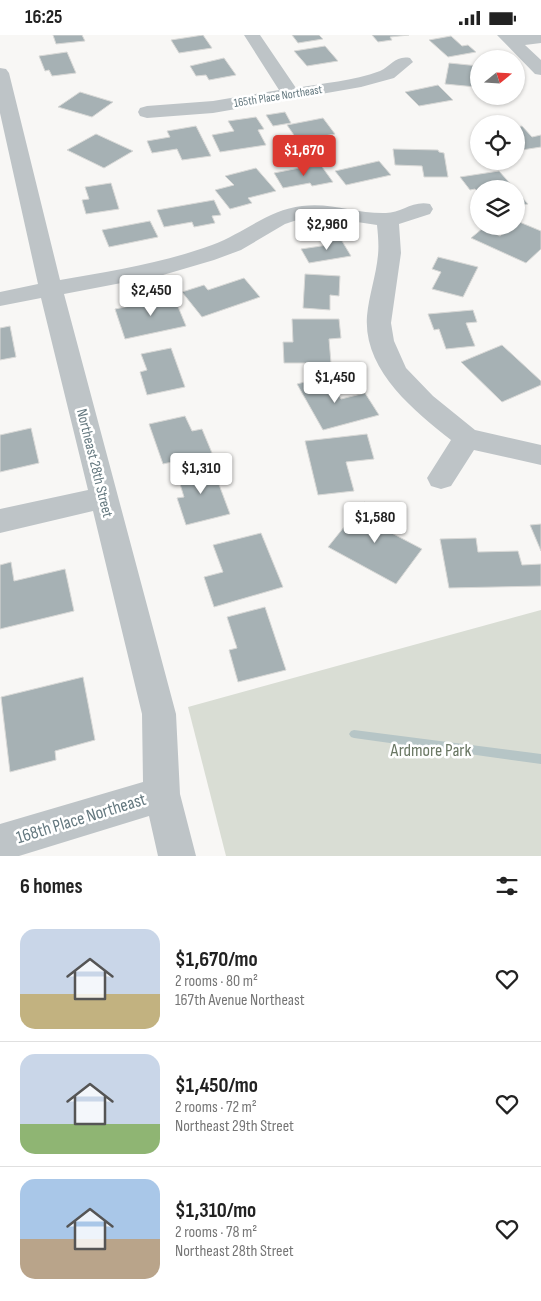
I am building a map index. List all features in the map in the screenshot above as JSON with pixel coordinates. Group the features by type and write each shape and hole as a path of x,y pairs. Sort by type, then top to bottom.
{"street":[{"path":"252,35 290,93"},
{"path":"508,39 541,38"},
{"path":"508,39 541,70"},
{"name":"165th Place Northeast","path":"147,112 213,107 361,83 388,74 404,62"},
{"name":"Northeast 28th Street","path":"0,73 51,290 159,714 162,793 176,856"},
{"path":"0,299 163,268 233,245 277,219 302,212 324,211 388,220 422,209"},
{"path":"388,220 389,257 384,276 379,324 383,349 400,378 436,414 467,438 541,455"},
{"path":"441,478 467,438"},
{"path":"0,521 104,497"},
{"name":"168th Place Northeast","path":"0,843 162,793"}],"green space":[{"name":"Ardmore Park","path":"541,610 541,856 226,856 188,707"}],"building":[{"path":"53,35 82,35 85,41 56,44"},
{"path":"203,35 212,48 179,53 171,40"},
{"path":"292,35 319,35 323,39 298,43"},
{"path":"372,35 409,35 390,37 392,40 378,42"},
{"path":"451,36 462,46 468,45 474,50 470,50 470,53 448,57 429,40"},
{"path":"325,46 338,61 307,66 294,51"},
{"path":"67,52 76,73 52,76 49,70 45,71 39,56"},
{"path":"224,58 236,75 209,80 206,75 196,76 190,66"},
{"path":"449,63 470,65 470,86 445,84"},
{"path":"438,85 453,100 419,106 405,92"},
{"path":"80,92 113,102 92,117 58,107"},
{"path":"285,112 291,123 273,126 266,115"},
{"path":"256,117 264,129 258,130 266,145 220,152 212,135 234,131 228,121"},
{"path":"323,118 335,134 298,141 287,125"},
{"path":"196,126 211,156 182,160 177,149 152,153 147,141 170,137 167,131"},
{"path":"525,129 532,137 541,135 541,147 525,150"},
{"path":"96,134 133,151 104,168 67,150"},
{"path":"393,149 438,150 444,153 448,177 424,177 422,166 395,165"},
{"path":"379,161 391,175 346,185 335,171"},
{"path":"320,164 333,182 312,186 310,183 283,188 274,173"},
{"path":"256,168 276,191 248,198 252,203 230,209 215,190 234,185 225,176"},
{"path":"499,171 507,180 470,180 470,190 460,177"},
{"path":"111,183 119,209 86,214 82,200 89,199 85,187"},
{"path":"214,200 221,215 212,216 215,223 194,227 192,222 164,227 157,210"},
{"path":"150,221 158,237 109,247 102,230"},
{"path":"525,224 541,231 541,249 526,263 471,238 475,235 525,235"},
{"path":"339,236 351,256 309,263 301,249 328,245 325,239"},
{"path":"438,257 478,267 463,297 432,289 441,272 432,269"},
{"path":"305,274 340,276 339,296 330,295 330,310 303,308"},
{"path":"244,278 260,297 202,317 182,292 204,285 208,290"},
{"path":"172,292 186,326 125,339 115,309 150,302 148,297"},
{"path":"473,310 477,322 466,323 475,346 446,349 439,329 434,330 428,314"},
{"path":"292,319 339,319 341,338 329,339 331,363 284,363 283,342 293,342"},
{"path":"10,326 16,357 0,360 0,328"},
{"path":"502,345 541,381 541,385 502,402 461,362"},
{"path":"171,348 185,387 147,395 140,372 147,370 141,354"},
{"path":"327,376 341,399 365,393 379,415 323,430 297,384"},
{"path":"185,416 192,431 202,429 212,453 163,464 149,424"},
{"path":"31,428 39,463 0,472 0,435"},
{"path":"367,434 374,459 346,462 354,491 318,495 305,441"},
{"path":"211,463 230,514 186,525 177,498 184,497 176,471"},
{"path":"364,502 394,517 384,529 422,549 396,584 328,547"},
{"path":"541,524 541,551 530,525"},
{"path":"261,533 283,587 214,607 204,577 223,572 213,545"},
{"path":"476,538 478,552 518,551 522,565 541,564 541,586 449,588 440,539"},
{"path":"11,562 14,581 65,569 74,611 0,629 0,565"},
{"path":"265,607 286,670 238,682 229,650 237,648 227,617"},
{"path":"83,677 95,740 55,751 56,760 10,772 1,697"}],"waterway":[{"path":"354,734 541,759"}]}
